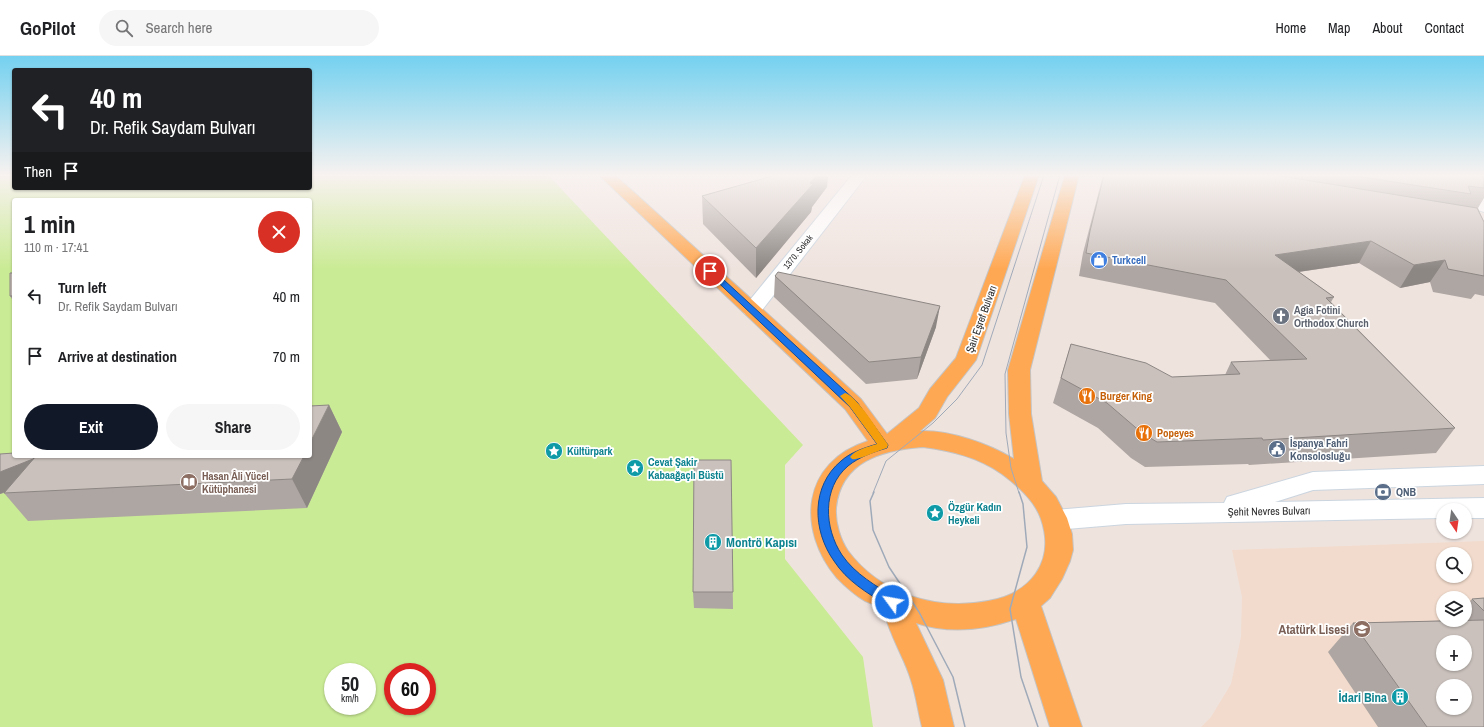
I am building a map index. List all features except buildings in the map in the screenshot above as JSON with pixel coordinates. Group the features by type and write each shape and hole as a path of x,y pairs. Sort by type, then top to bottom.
{"main road":[{"path":"640,206 854,404 888,443"},
{"name":"Şair Eşref Bulvarı","path":"888,443 927,413 938,394 966,360 1021,206"},
{"path":"1030,483 1020,414 1019,370 1063,206"},
{"path":"923,439 953,443 984,453 1011,468 1030,483 1044,501 1055,520 1059,550 1056,565 1049,578 1039,591 1025,602 1010,610 982,616 950,617 919,612 892,602 860,582 838,558 825,531 822,506 829,483 844,464 864,451 888,443 923,439"},
{"path":"892,602 928,680 938,727"},
{"path":"1025,602 1066,727"}],"street":[{"name":"1370. Sokak","path":"752,310 835,206"},
{"path":"1208,512 1313,482 1484,475"},
{"name":"Şehit Nevres Bulvarı","path":"1055,520 1126,514 1484,508"}],"shaded area":[{"name":"Atatürk Lisesi","path":"1484,541 1484,727 1201,727 1211,717 1231,684 1241,637 1242,597 1232,550"}],"green space":[{"name":"Kültürpark","path":"0,206 12,206 12,458 312,458 312,206 578,206 803,445 785,465 785,559 863,657 873,727 0,727"}],"tram line":[{"path":"873,493 886,461 933,423 957,399 982,365 1034,206"},
{"path":"1019,493 1011,468 1006,433 1005,374 1051,206"},
{"path":"874,492 870,501 873,530 889,567 919,612 953,677 965,727"},
{"path":"1019,492 1023,504 1027,547 1010,609 1021,677 1038,727"}],"slow traffic":[{"path":"845,396 854,404 883,445 864,451 855,457"}],"place":[{"name":"Turkcell","path":"1099,260"},
{"name":"Agia Fotini Orthodox Church","path":"1281,316"},
{"name":"Burger King","path":"1087,396"},
{"name":"Popeyes","path":"1144,433"},
{"name":"İspanya Fahri Konsolosluğu","path":"1277,449"},
{"name":"Kültürpark","path":"554,451"},
{"name":"Cevat Şakir Kabaağaçlı Büstü","path":"635,468"},
{"name":"Hasan Âli Yücel Kütüphanesi","path":"189,482"},
{"name":"QNB","path":"1383,492"},
{"name":"Özgür Kadın Heykeli","path":"935,513"},
{"name":"Montrö Kapısı","path":"713,542"},
{"name":"Atatürk Lisesi","path":"1362,629"},
{"name":"İdari Bina","path":"1400,697"}],"route":[{"path":"710,271 854,404 883,445 864,451 844,464 829,483 822,506 825,531 838,558 860,582 892,602"}]}
